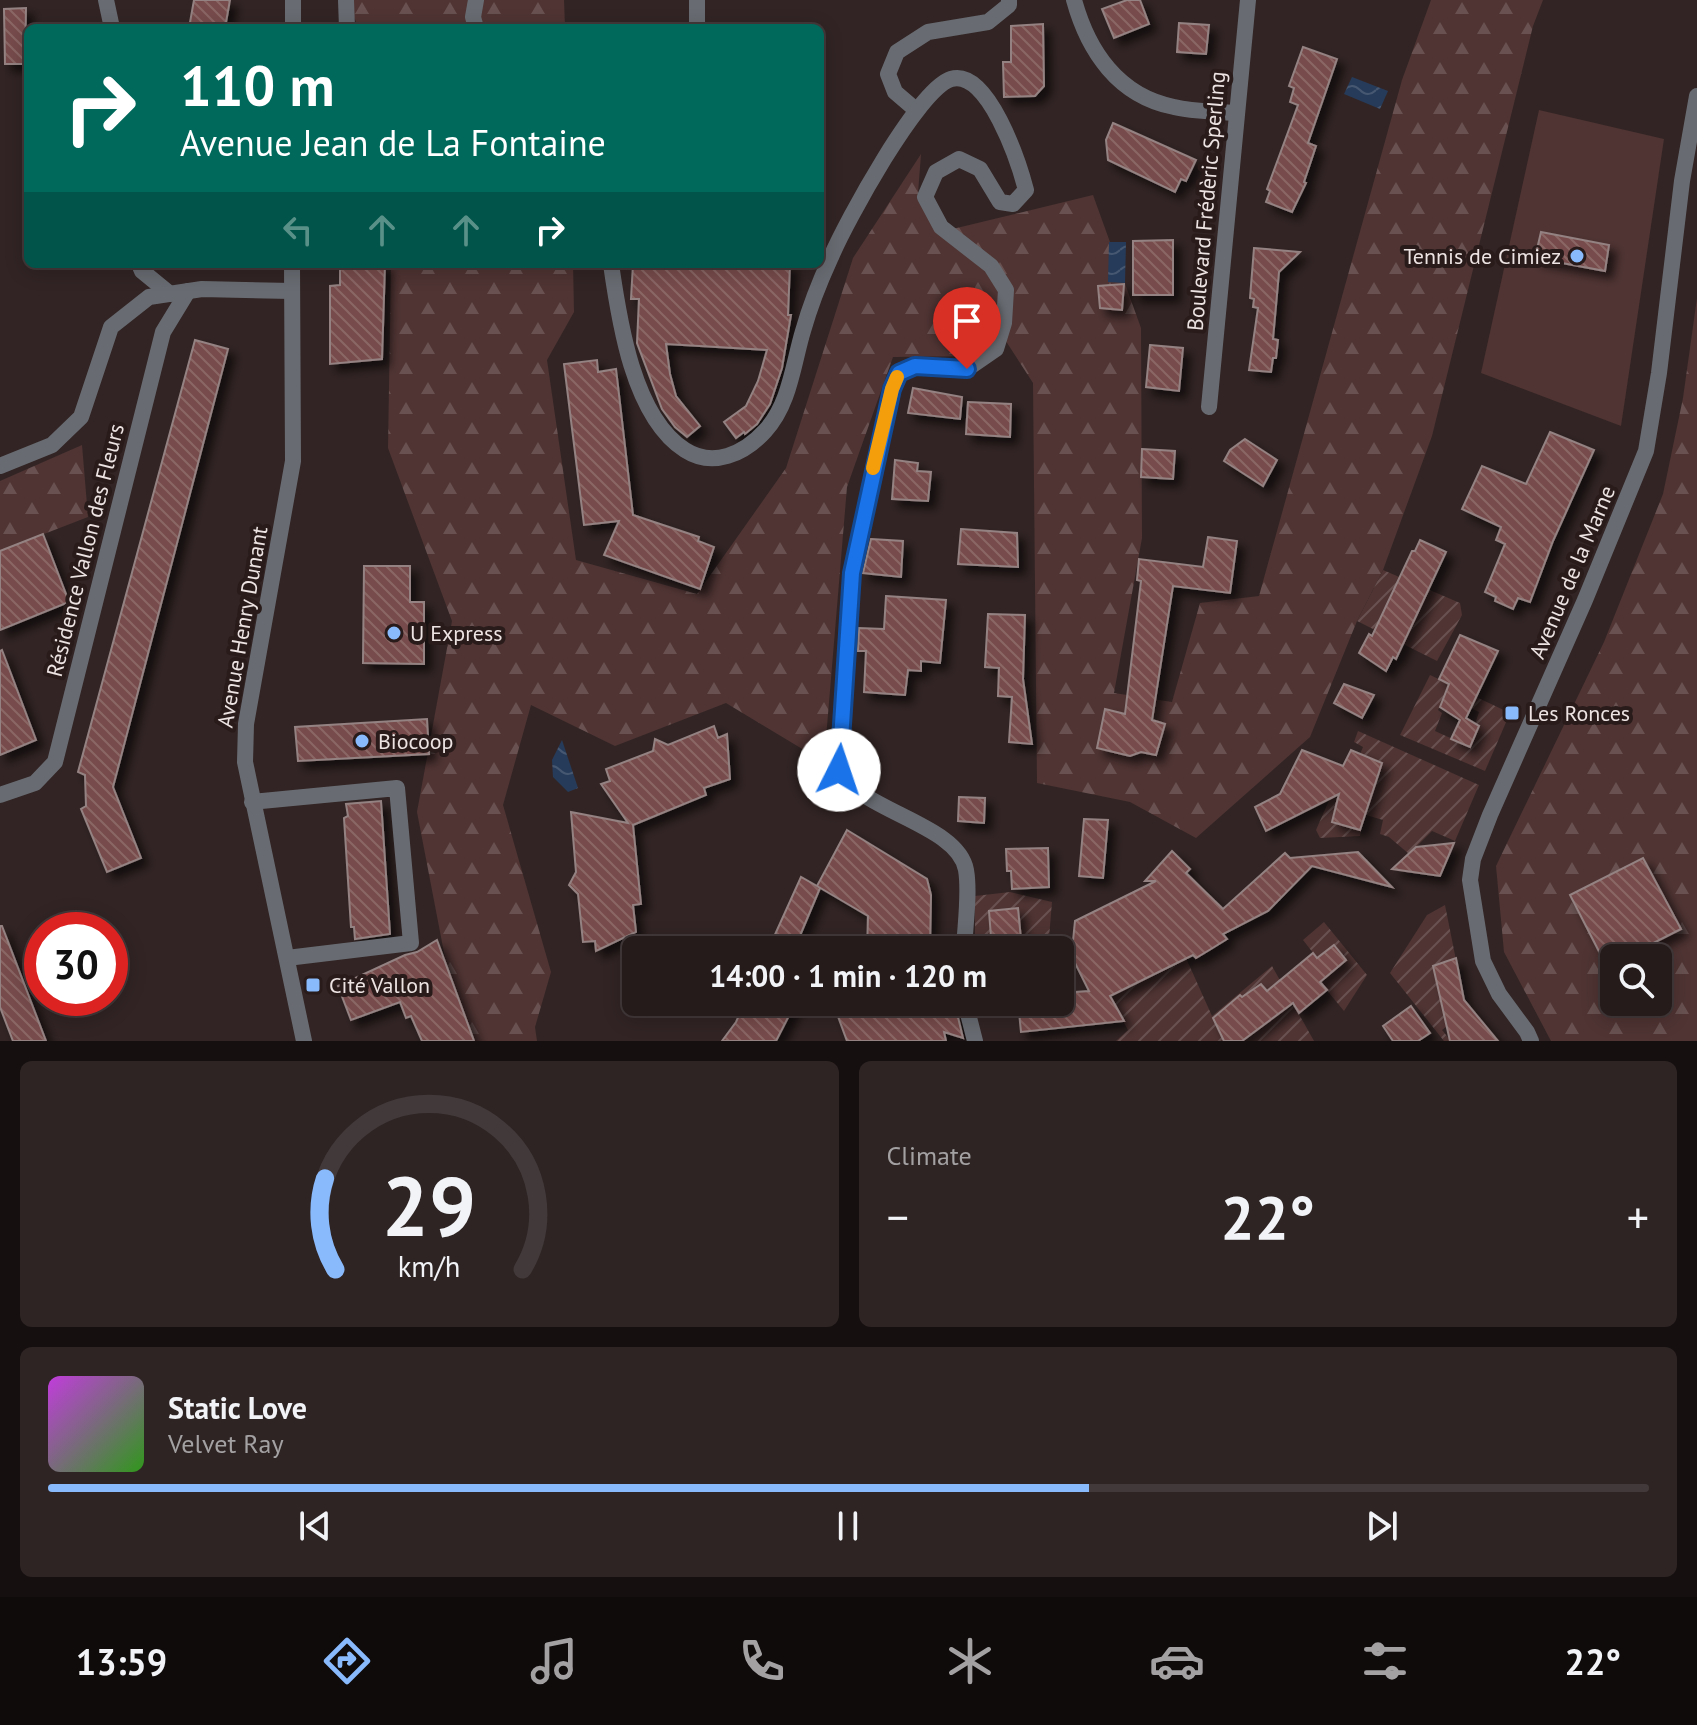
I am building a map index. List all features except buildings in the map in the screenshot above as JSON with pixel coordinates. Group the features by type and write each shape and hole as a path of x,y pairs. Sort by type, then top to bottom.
{"street":[{"path":"106,0 111,24"},
{"path":"293,0 293,24"},
{"path":"346,0 347,24"},
{"path":"475,24 476,0"},
{"path":"697,0 697,24"},
{"path":"916,110 895,92 888,74 897,52 928,32 988,22 1009,5 1009,0"},
{"path":"1074,0 1082,29 1100,62 1133,91 1173,107 1236,113"},
{"name":"Boulevard Frédèric Sperling","path":"1209,407 1248,0"},
{"path":"612,268 627,355 652,415 673,441 686,451 705,459 736,455 766,430 786,395 803,330 831,256 896,138 933,89 952,78 971,80 986,95 1020,165 1026,190 1013,204 1000,202 980,169 959,159 936,172 925,197 941,227 991,266 1006,290 1004,323 996,349 967,369 915,366 899,373 892,389 852,573 839,770 845,782 856,791 928,830 956,850 966,868 964,936"},
{"name":"Avenue de la Marne","path":"1531,1041 1499,994 1483,961 1470,880 1473,859 1646,451 1659,373 1682,181 1697,96"},
{"path":"141,268 170,294"},
{"name":"Avenue Henry Dunant","path":"292,268 293,461 246,724 245,762 304,1041"},
{"path":"0,466 52,445 81,417 111,327 149,297 202,289 292,291"},
{"name":"Résidence Vallon des Fleurs","path":"0,795 35,783 55,762 163,332 188,291"},
{"path":"252,802 397,788 411,943 287,958"},
{"path":"969,1016 975,1041"}],"green space":[{"path":"346,0 564,0 565,24 357,24"},
{"path":"1431,0 1543,0 1533,26 1432,436 1383,570 1357,621 1310,737 1196,838 1130,802 1037,783 1033,383 1000,332 978,356 893,357 847,487 824,762 726,703 615,746 531,705 503,805 551,972 535,1027 537,1041 461,1041 417,812 452,621 388,448 391,268 573,268 574,312 547,360 576,560 697,594 786,468 853,258 921,154 918,193 936,233 1093,195 1141,328 1142,538 1114,693 1172,702 1200,603 1259,596 1402,80"},
{"name":"Tennis de Cimiez","path":"1539,110 1664,139 1621,426 1481,373"},
{"path":"1697,298 1697,1041 1551,1041 1504,952 1496,866 1604,642 1663,494 1683,398"},
{"path":"82,445 88,517 0,551 0,481"},
{"path":"1383,570 1460,603 1462,615 1437,661 1357,621"},
{"path":"1430,675 1510,713 1485,771 1400,735","holes":["1445,696 1479,712 1475,724 1479,727 1470,747 1435,731 1442,713 1438,710"]},
{"path":"1358,731 1479,785 1455,841 1432,831 1409,854 1389,837 1380,834 1383,820 1366,815 1381,763 1366,756 1352,774 1363,747 1354,742"},
{"path":"1331,796 1338,798 1332,822 1361,830 1360,836 1320,838 1316,830"},
{"path":"1010,892 1052,902 1049,936 1018,936 1017,908 989,911 991,936 975,936 975,896"},
{"path":"1445,905 1464,1000 1457,1006 1463,1014 1442,1030 1451,1041 1444,1041 1390,973 1427,915"},
{"path":"1324,922 1367,975 1344,1011 1320,982 1346,959 1334,945 1317,958 1303,940"},
{"path":"1186,958 1212,1016 1272,966 1314,1041 1242,1041 1272,987 1266,991 1261,984 1244,999 1240,995 1213,1017 1224,1041 1116,1041 1128,1030 1110,997"}],"water":[{"path":"1352,77 1388,91 1380,109 1344,94"},
{"path":"1109,242 1126,242 1125,283 1108,282"},
{"path":"562,740 578,788 568,792 553,777 552,760"}],"slow traffic":[{"path":"873,468 897,377"}],"place":[{"name":"Tennis de Cimiez","path":"1577,256"},
{"name":"U Express","path":"394,633"},
{"name":"Les Ronces","path":"1512,713"},
{"name":"Biocoop","path":"362,741"},
{"name":"Cité Vallon","path":"313,985"}],"route":[{"path":"839,770 852,573 892,389 899,373 915,366 967,369"}]}
